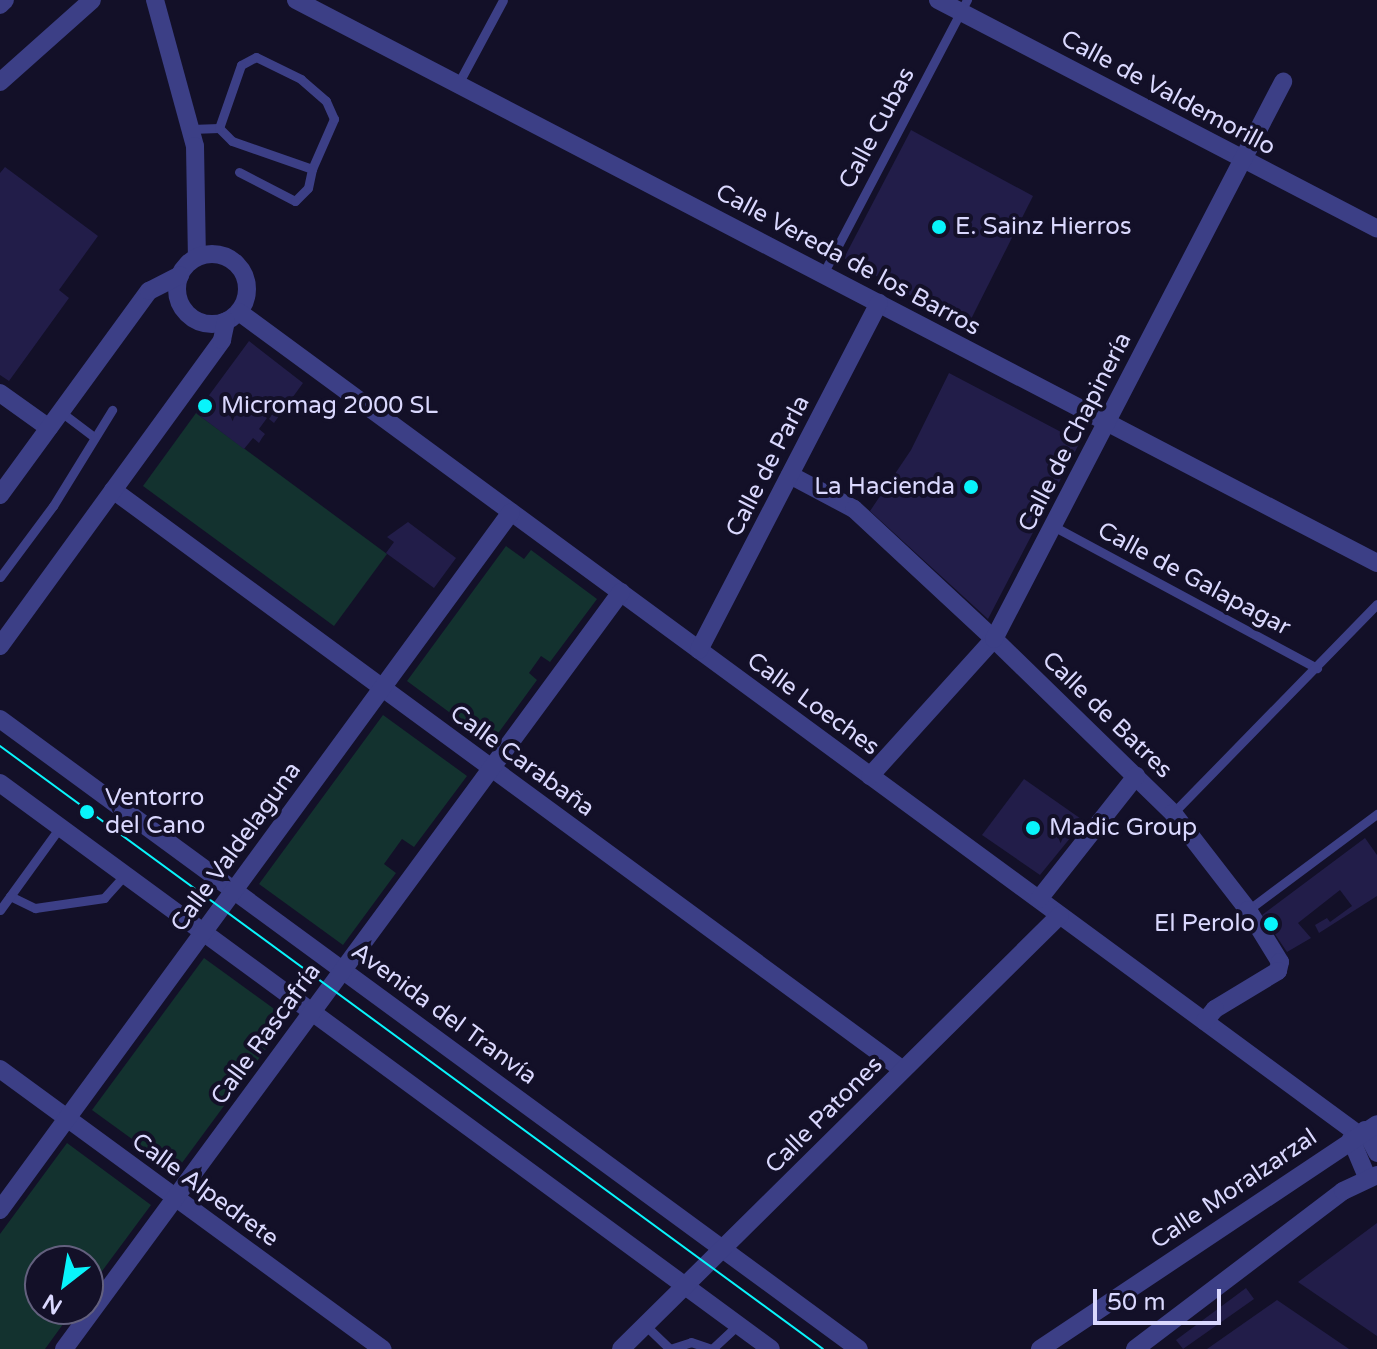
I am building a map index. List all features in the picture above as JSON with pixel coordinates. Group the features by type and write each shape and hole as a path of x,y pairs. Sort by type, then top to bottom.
{"street":[{"path":"0,5 5,0"},
{"path":"0,82 92,0"},
{"path":"155,0 191,129 197,257"},
{"name":"Calle Vereda de los Barros","path":"296,0 1377,563"},
{"name":"Calle de Valdemorillo","path":"938,0 964,6 1377,229"},
{"name":"Calle de Chapinería","path":"870,776 994,639 1283,82"},
{"path":"0,495 149,291 180,275 197,257 220,255 240,268 247,290 222,340 0,646"},
{"path":"180,275 177,295 187,314 205,324 232,316"},
{"name":"Calle de Parla","path":"699,650 879,303"},
{"name":"Calle Loeches","path":"232,316 511,512 1205,1021 1363,1132 1377,1153"},
{"path":"0,393 49,428"},
{"name":"Calle de Batres","path":"790,475 854,509 994,639 1173,813 1248,910 1280,962 1278,971 1215,1009 1205,1021"},
{"name":"Calle Carabaña","path":"113,490 903,1070"},
{"name":"Calle Valdelaguna","path":"0,1210 511,512"},
{"name":"Calle Rascafría","path":"64,1349 621,592"},
{"name":"Avenida del Tranvía","path":"0,719 859,1349"},
{"path":"1039,899 1136,776"},
{"path":"0,783 771,1349"},
{"name":"Calle Patones","path":"621,1349 1060,915"},
{"name":"Calle Alpedrete","path":"0,1069 382,1349"},
{"path":"1135,1349 1149,1333 1372,1176 1363,1132"},
{"name":"Calle Moralzarzal","path":"1040,1349 1363,1132"}],"lane":[{"path":"458,84 503,0"},
{"name":"Calle Cubas","path":"823,274 964,6"},
{"path":"219,128 241,65 256,57 301,79 326,101 334,119 312,169 308,188 295,201 239,172"},
{"path":"191,129 219,128 232,141 312,169"},
{"path":"0,577 53,506 112,410"},
{"path":"61,412 94,437"},
{"name":"Calle de Galapagar","path":"1053,526 1317,668"},
{"path":"1173,813 1377,604"},
{"path":"1248,910 1377,814"},
{"path":"0,910 60,827"},
{"path":"10,896 35,908 104,898 125,875"},
{"path":"645,1325 670,1349 691,1342 711,1349 738,1325"}],"green space":[{"path":"196,413 387,554 334,626 143,486"},
{"path":"506,546 524,559 531,550 597,599 550,662 541,656 529,673 537,680 491,743 407,681"},
{"path":"383,715 467,776 414,847 402,839 384,864 396,873 343,945 259,884"},
{"path":"204,958 288,1019 176,1171 92,1110"},
{"path":"67,1143 151,1205 104,1268 104,1245 24,1245 24,1325 62,1325 45,1349 0,1349 0,1234"}],"building":[{"name":"E. Sainz Hierros","path":"911,130 1033,196 967,327 844,258"},
{"path":"5,167 98,236 59,290 69,298 9,381 0,375 0,173"},
{"path":"249,341 303,383 274,423 269,419 273,413 247,394 243,400 267,418 259,429 265,434 259,443 253,438 244,449 196,413"},
{"name":"La Hacienda","path":"949,373 1080,442 988,619 870,511 911,450"},
{"path":"408,522 456,558 434,588 386,553 394,542 387,537"},
{"name":"Madic Group","path":"1024,779 1084,821 1040,875 982,835"},
{"path":"1365,838 1377,855 1377,896 1319,933 1315,925 1327,918 1330,922 1352,906 1340,890 1298,923 1311,938 1287,952 1262,915"},
{"path":"1377,1223 1377,1336 1298,1282"},
{"path":"1246,1288 1254,1299 1183,1349 1176,1340"},
{"path":"1277,1300 1349,1349 1207,1349"}],"tram line":[{"path":"0,746 823,1349"}],"place":[{"name":"E. Sainz Hierros","path":"939,227"},
{"name":"Micromag 2000 SL","path":"205,406"},
{"name":"La Hacienda","path":"971,487"},
{"name":"Ventorro del Cano","path":"87,812"},
{"name":"Madic Group","path":"1033,828"},
{"name":"El Perolo","path":"1271,924"}]}
